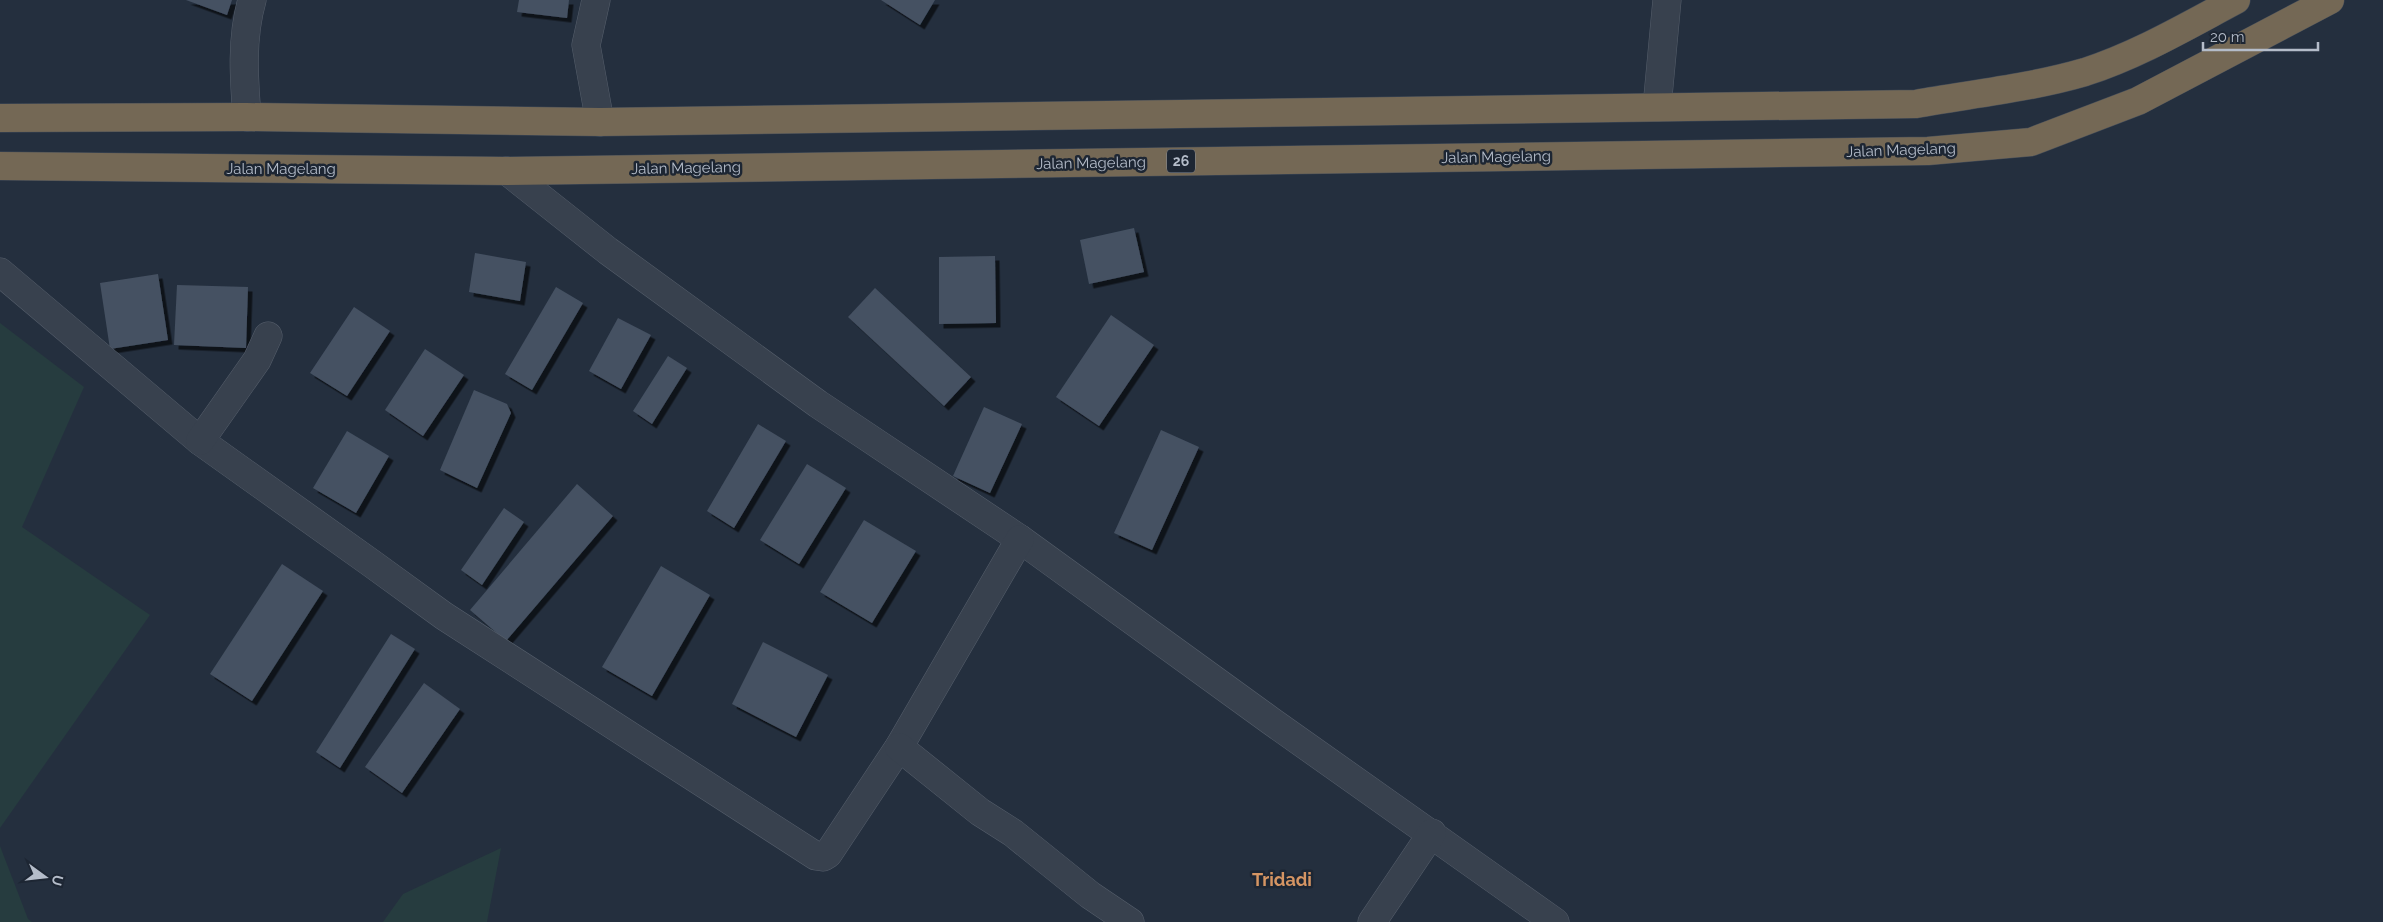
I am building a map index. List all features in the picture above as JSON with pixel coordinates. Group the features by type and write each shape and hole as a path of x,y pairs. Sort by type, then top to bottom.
{"highway":[{"path":"0,118 247,117 600,122 1916,104 2037,83 2085,72 2134,53 2236,0"},
{"name":"Jalan Magelang","path":"0,166 507,171 1928,151 2031,142 2138,101 2330,0"}],"street":[{"path":"247,117 244,68 248,14 252,0"},
{"path":"596,0 586,45 600,122"},
{"path":"1656,107 1667,0"},
{"path":"507,171 608,251 818,404 1020,539 1271,721 1432,833 1555,922"},
{"path":"0,272 200,441 444,616 816,856 828,854 899,747 1020,539"},
{"path":"200,441 257,360 268,336"},
{"path":"899,747 980,812 1013,833 1090,895 1130,922"},
{"path":"1372,922 1432,833"}],"green space":[{"path":"0,323 84,387 22,527 150,615 0,828"},
{"path":"0,846 28,919 32,922 0,922"},
{"path":"501,848 487,922 383,922 403,894"}],"building":[{"path":"186,0 232,0 227,15"},
{"path":"519,0 569,0 567,18 517,12"},
{"path":"881,0 935,0 920,25"},
{"path":"1134,228 1144,272 1089,284 1080,240"},
{"path":"475,253 526,262 520,301 469,292"},
{"path":"995,256 996,323 939,324 939,257"},
{"path":"158,274 168,340 110,349 100,283"},
{"path":"177,285 248,287 246,348 174,345"},
{"path":"556,287 583,303 532,390 505,374"},
{"path":"875,288 971,377 944,406 848,317"},
{"path":"354,307 390,331 347,396 310,373"},
{"path":"1111,315 1154,345 1099,426 1056,397"},
{"path":"618,318 651,335 621,389 589,371"},
{"path":"425,349 464,375 423,436 385,410"},
{"path":"668,356 687,368 652,424 633,411"},
{"path":"474,390 507,404 511,413 477,488 440,470"},
{"path":"984,407 1022,424 990,493 953,476"},
{"path":"758,424 786,441 734,528 707,511"},
{"path":"1161,430 1199,447 1152,550 1114,533"},
{"path":"347,431 389,456 356,513 313,488"},
{"path":"807,464 846,488 799,564 760,540"},
{"path":"577,484 613,516 506,641 470,610"},
{"path":"504,508 524,522 482,585 461,570"},
{"path":"864,520 916,551 872,623 820,592"},
{"path":"282,564 323,591 252,701 210,674"},
{"path":"661,566 710,595 652,696 602,667"},
{"path":"391,634 415,649 340,768 316,752"},
{"path":"763,642 828,675 796,737 732,704"},
{"path":"424,683 460,709 402,793 365,767"}],"district":[{"name":"Tridadi","path":"1282,879"}]}
